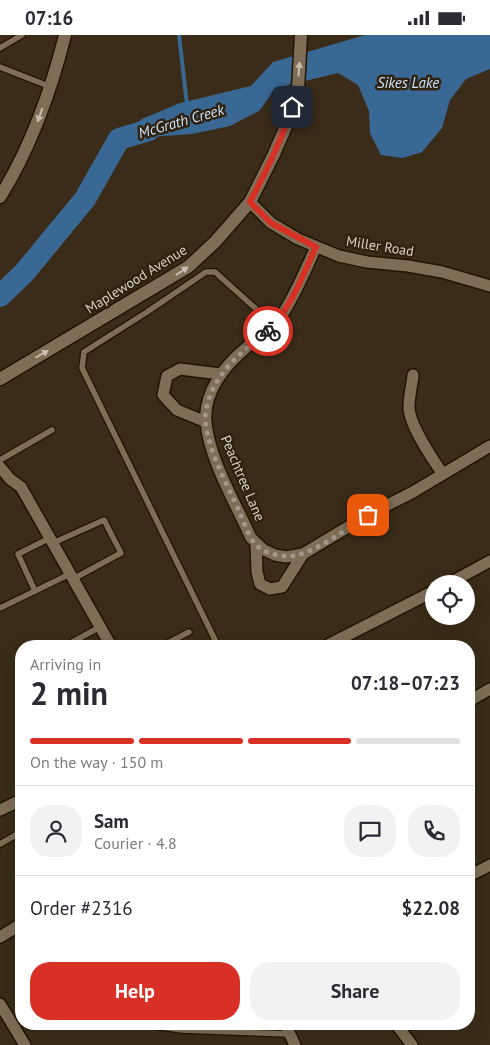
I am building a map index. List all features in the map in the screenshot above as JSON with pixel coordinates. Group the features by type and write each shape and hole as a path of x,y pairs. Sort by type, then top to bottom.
{"street":[{"path":"0,197 22,157 37,124 56,70 65,35"},
{"name":"Maplewood Avenue","path":"0,379 188,267 216,242 250,202 287,124 298,89 301,35"},
{"name":"Miller Road","path":"250,202 271,223 316,247 348,258 367,262 408,265 442,272 490,286"},
{"name":"Peachtree Lane","path":"316,247 298,288 280,319 244,349 220,375 212,388 206,412 211,447 217,463 256,544 274,555 286,557 303,553 368,515 413,492 490,446"},
{"name":"Peachtree Lane","path":"206,422 177,410 163,395 167,376 180,369 220,375"},
{"path":"413,375 409,408 412,420 429,454 442,473"},
{"path":"2,474 22,487 108,640"},
{"name":"Peachtree Lane","path":"256,544 257,573 260,584 270,589 282,587 303,553"},
{"path":"464,575 490,561"},
{"path":"338,640 425,596"},
{"path":"475,698 490,689"},
{"path":"0,810 15,803"},
{"path":"475,873 490,865"},
{"path":"0,937 15,928"},
{"path":"0,1004 15,1029"},
{"path":"16,1030 25,1045"},
{"path":"401,1030 412,1045"}],"lane":[{"path":"0,48 22,35"},
{"path":"0,67 50,87"},
{"path":"215,640 82,368 84,352 147,313 206,272 215,272 274,325"},
{"path":"0,460 52,430"},
{"path":"0,607 121,553 104,520 18,554 35,591"},
{"path":"76,640 100,627"},
{"path":"174,640 189,632"},
{"path":"0,844 15,835"},
{"path":"182,1030 290,1034"}],"water":[{"name":"Sikes Lake","path":"365,35 490,35 490,69 466,79 450,100 442,128 422,152 403,158 381,155 370,133 369,111 358,85 338,73 276,88 259,111 230,126 192,134 119,139 142,119 180,103 251,86 273,62"}],"waterway":[{"path":"179,35 187,105"},
{"name":"McGrath Creek","path":"0,296 24,273 85,199 119,139 149,130"}],"way so far":[{"path":"268,331 244,349 220,375 212,388 206,412 211,447 252,538 264,550 274,555 286,557 303,553 317,546 368,515"}],"route":[{"path":"268,331 280,319 298,288 316,247 271,223 250,202 274,154 292,107"}]}
